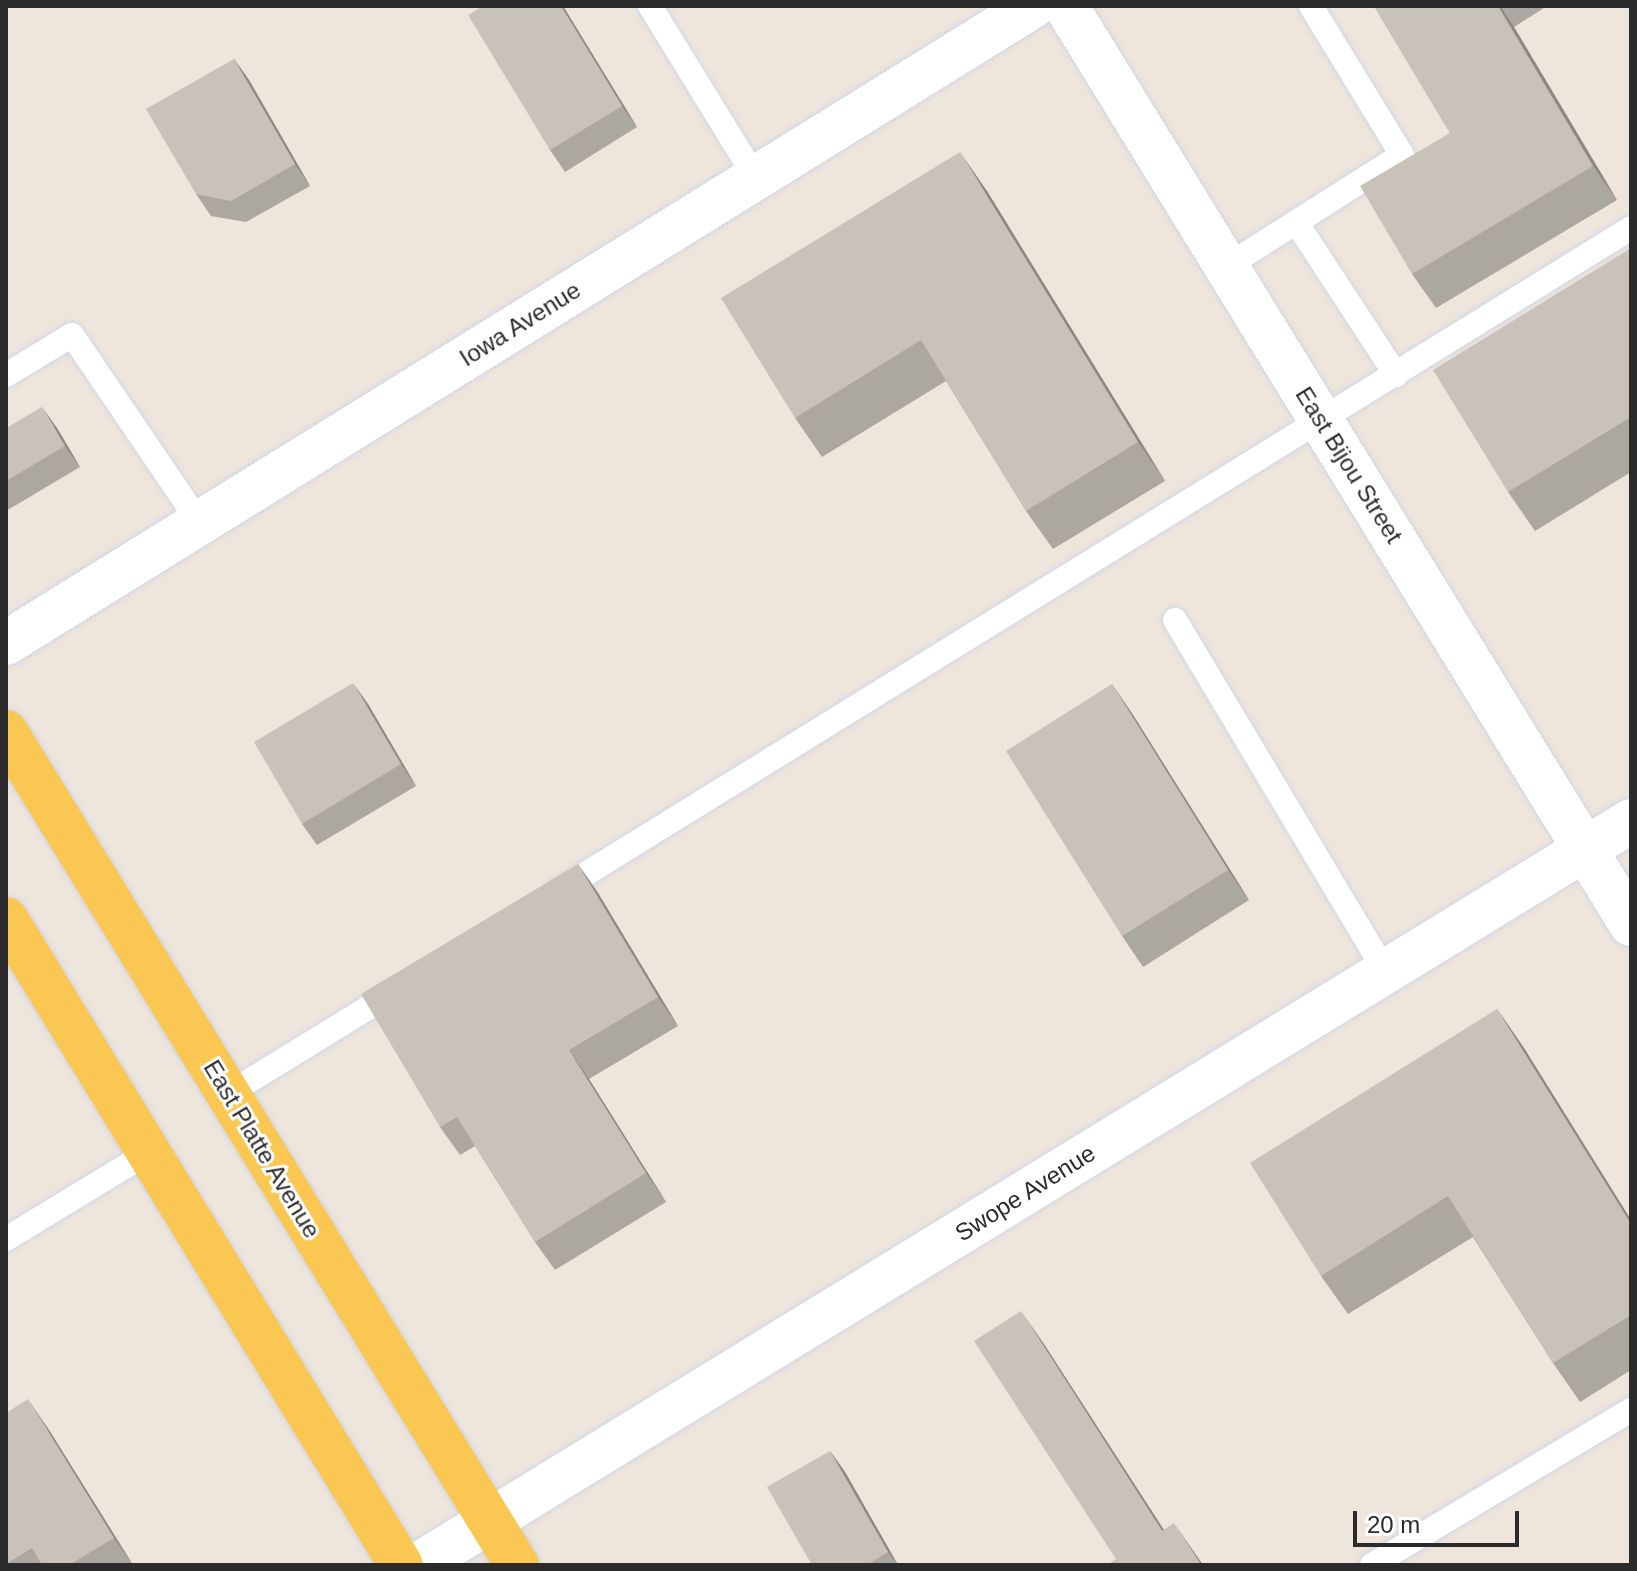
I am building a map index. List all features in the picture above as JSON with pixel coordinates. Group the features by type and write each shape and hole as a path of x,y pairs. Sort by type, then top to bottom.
{"main road":[{"name":"East Platte Avenue","path":"6,732 517,1565"},
{"path":"6,919 401,1565"}],"street":[{"name":"Iowa Avenue","path":"6,643 1033,6"},
{"name":"East Bijou Street","path":"1066,6 1631,924"},
{"name":"Swope Avenue","path":"418,1565 1631,821"}],"lane":[{"path":"650,6 756,178"},
{"path":"1227,266 1402,155 1311,6"},
{"path":"1296,222 1396,375"},
{"path":"538,903 1631,228"},
{"path":"6,375 72,335 200,523"},
{"path":"1175,620 1386,972"},
{"path":"228,1094 416,978"},
{"path":"6,1239 149,1152"},
{"path":"1372,1565 1631,1410"}],"building":[{"path":"483,6 561,6 622,106 550,150 468,15"},
{"path":"1374,6 1498,6 1593,166 1412,274 1360,186 1450,133"},
{"path":"234,59 295,164 231,201 196,194 146,109"},
{"path":"960,152 1138,442 1026,511 921,340 795,418 721,298"},
{"path":"1631,248 1631,417 1508,492 1433,370"},
{"path":"42,407 65,446 6,481 6,428"},
{"path":"353,683 401,764 302,824 254,742"},
{"path":"1112,684 1228,870 1122,936 1006,751"},
{"path":"578,864 658,997 569,1050 646,1173 535,1242 457,1117 440,1127 361,994"},
{"path":"1497,1009 1631,1224 1631,1315 1553,1363 1448,1196 1321,1276 1250,1163"},
{"path":"1021,1311 1162,1531 1174,1523 1201,1565 1107,1565 1116,1559 974,1341"},
{"path":"28,1399 114,1538 69,1565 42,1565 32,1548 6,1564 6,1413"},
{"path":"830,1451 888,1552 867,1565 812,1565 767,1487"}]}
